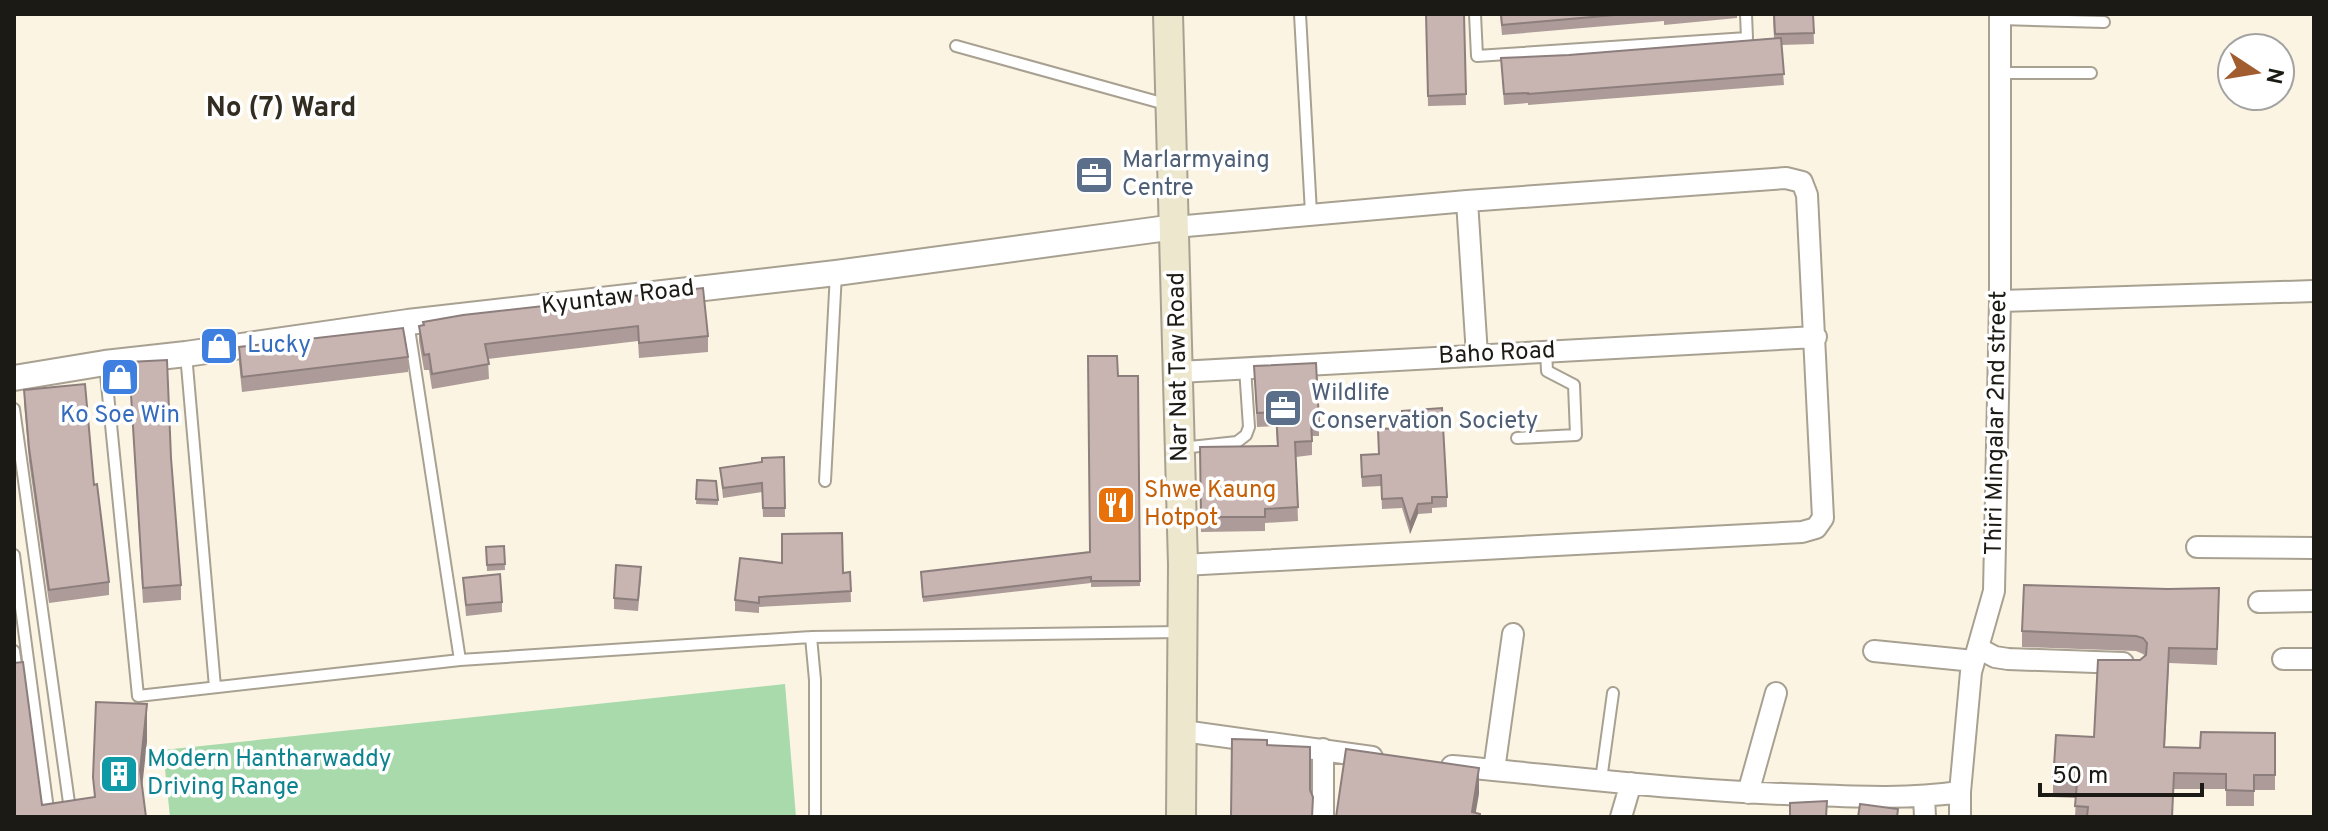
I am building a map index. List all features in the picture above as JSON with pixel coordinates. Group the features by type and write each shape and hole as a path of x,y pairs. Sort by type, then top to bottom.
{"main road":[{"name":"Nar Nat Taw Road","path":"1168,14 1183,565 1181,817"}],"street":[{"name":"Thiri Mingalar 2nd street","path":"1960,817 1971,672 1994,591 2000,301 2000,16"},
{"path":"1175,227 1311,213 1786,178 1802,182 1807,195 1816,337 1823,518 1816,528 1802,532 1183,565"},
{"path":"1467,201 1477,355"},
{"name":"Kyuntaw Road","path":"14,378 408,322 836,273 1175,227"},
{"path":"2000,301 2314,291"},
{"name":"Baho Road","path":"1179,372 1816,337"},
{"path":"2197,547 2314,548"},
{"path":"2259,602 2314,601"},
{"path":"1494,770 1513,634"},
{"path":"1874,651 2135,664"},
{"path":"2283,659 2314,659"},
{"path":"1748,793 1776,693"},
{"path":"1183,731 1392,760"},
{"path":"1323,749 1323,817"},
{"path":"1435,764 1924,807 1960,792"},
{"path":"1621,817 1631,783"}],"lane":[{"path":"1300,14 1311,213"},
{"path":"1475,14 1477,56 1747,38 1746,14"},
{"path":"2000,16 2104,22"},
{"path":"956,46 1171,106"},
{"path":"2000,73 2091,73"},
{"path":"825,481 836,273"},
{"path":"408,322 460,660"},
{"path":"1517,438 1576,435 1574,385 1547,371 1546,351"},
{"path":"186,354 215,687"},
{"path":"105,363 138,696 460,660 811,637 1183,632"},
{"path":"1181,448 1237,442 1246,435 1249,427 1245,368"},
{"path":"14,409 71,817"},
{"path":"14,555 49,817"},
{"path":"811,637 815,680 815,817"},
{"path":"14,651 20,692 14,693"},
{"path":"1601,780 1613,693"}],"green space":[{"path":"785,684 796,817 170,817 163,750"}],"building":[{"path":"1426,14 1464,14 1466,94 1428,96"},
{"path":"1501,14 1626,14 1502,25"},
{"path":"1774,14 1813,14 1814,33 1775,34"},
{"path":"1781,38 1784,74 1504,94 1501,58"},
{"path":"703,288 708,336 639,343 638,326 485,344 489,364 432,374 429,354 424,355 419,326 424,325 423,322"},
{"path":"403,328 408,357 242,377 239,347"},
{"path":"1088,356 1117,356 1118,376 1138,376 1140,581 1091,581 1091,577 923,597 921,572 1090,552"},
{"path":"167,360 181,585 143,588 129,362"},
{"path":"1316,363 1319,421 1311,421 1312,441 1295,442 1298,507 1265,509 1265,517 1201,517 1200,447 1278,446 1276,412 1257,413 1254,366"},
{"path":"85,384 94,485 97,484 109,582 49,590 24,390"},
{"path":"1442,408 1447,497 1432,497 1432,503 1418,504 1410,524 1402,498 1382,499 1381,475 1362,477 1361,455 1379,454 1378,429 1403,428 1402,411"},
{"path":"784,457 785,508 763,508 762,483 723,488 720,468 762,462 762,458"},
{"path":"697,480 716,481 718,500 696,499"},
{"path":"842,533 843,573 850,572 851,591 759,597 759,603 735,600 740,558 782,563 782,534"},
{"path":"504,546 505,564 487,565 486,547"},
{"path":"616,565 641,567 638,600 614,598"},
{"path":"500,574 502,602 466,605 463,578"},
{"path":"2024,585 2219,588 2217,649 2169,648 2164,747 2200,748 2201,732 2275,733 2275,775 2254,775 2254,791 2226,790 2226,774 2174,773 2172,817 2087,817 2088,807 2075,806 2077,783 2053,781 2056,735 2094,737 2098,660 2140,660 2146,655 2147,643 2136,636 2022,631"},
{"path":"23,662 42,805 95,797 96,702 147,704 140,770 146,817 14,817 14,663"},
{"path":"1232,739 1267,740 1267,745 1310,747 1312,817 1231,817"},
{"path":"1346,749 1479,768 1472,812 1480,814 1480,817 1336,817"},
{"path":"1827,801 1826,817 1790,817 1790,803"},
{"path":"1860,804 1898,809 1897,817 1858,817"}],"place":[{"name":"Marlarmyaing Centre","path":"1094,175"},
{"name":"Lucky","path":"219,346"},
{"name":"Ko Soe Win","path":"120,377"},
{"name":"Wildlife Conservation Society","path":"1283,408"},
{"name":"Shwe Kaung Hotpot","path":"1116,505"},
{"name":"Modern Hantharwaddy Driving Range","path":"119,774"}],"district":[{"name":"No (7) Ward","path":"281,109"}]}
